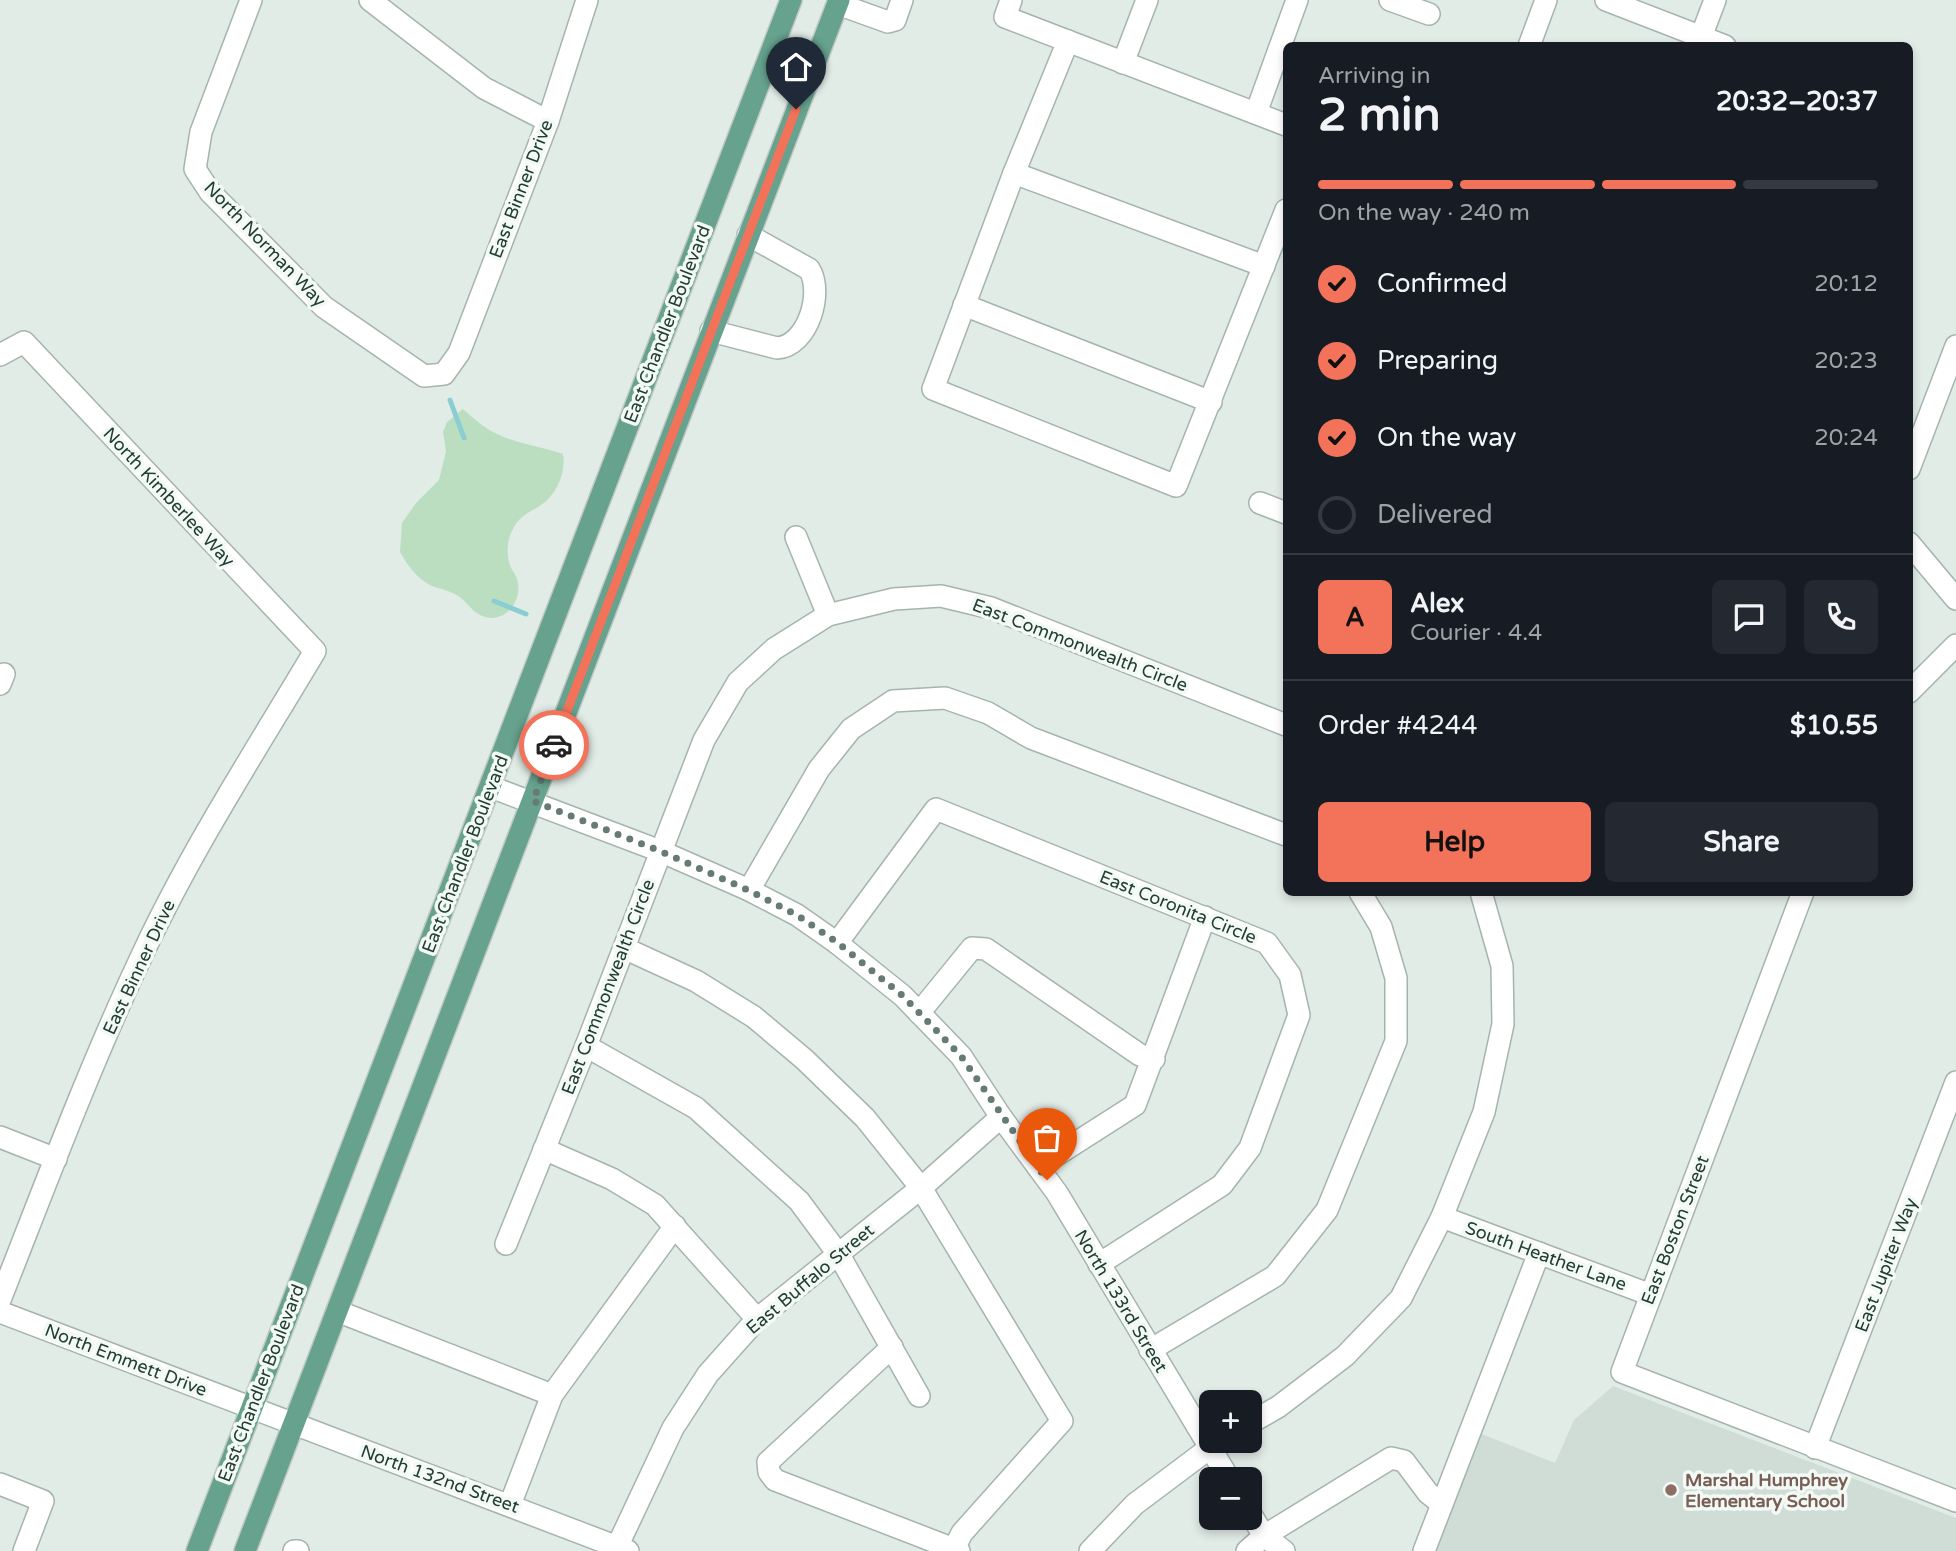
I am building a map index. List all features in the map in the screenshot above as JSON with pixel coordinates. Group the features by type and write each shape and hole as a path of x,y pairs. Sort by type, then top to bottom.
{"main road":[{"name":"East Chandler Boulevard","path":"197,1551 791,0"},
{"path":"245,1551 838,2"}],"street":[{"name":"North Norman Way","path":"251,0 201,132 195,169 210,192 324,307 424,376 444,374"},
{"path":"370,0 484,88 548,121"},
{"name":"East Binner Drive","path":"444,374 459,353 548,121 587,0"},
{"path":"838,2 888,22 895,20 902,0"},
{"path":"1011,0 1005,16 1283,124"},
{"path":"1123,63 1147,0"},
{"path":"1256,113 1297,0"},
{"path":"1390,0 1429,14"},
{"path":"1530,42 1546,0"},
{"path":"1606,0 1716,42"},
{"path":"1701,37 1715,0"},
{"path":"1068,41 1014,173 933,390 1176,486 1283,218"},
{"path":"1014,173 1264,266"},
{"path":"711,331 784,348 802,332 807,321 815,293 813,276 808,269 748,235"},
{"path":"964,304 1211,402"},
{"name":"North Kimberlee Way","path":"0,355 24,342 315,651"},
{"path":"1913,459 1956,346"},
{"path":"1261,503 1283,512"},
{"path":"796,537 828,615"},
{"path":"1913,548 1956,599"},
{"name":"East Commonwealth Circle","path":"506,1244 704,740 738,682 774,649 828,615 894,599 941,596 990,608 1283,724"},
{"path":"1913,688 1956,645"},
{"name":"East Binner Drive","path":"0,1300 91,1069 144,950 195,851 315,651"},
{"path":"748,890 819,768 850,729 893,701 945,698 988,713 1031,738 1283,834"},
{"name":"North 133rd Street","path":"491,787 660,851 748,890 797,915 838,943 903,996 961,1056 1001,1117 1057,1193 1150,1350 1199,1421"},
{"name":"East Coronita Circle","path":"838,943 936,809 1267,943 1290,975 1299,1015 1250,1148 1222,1185 1099,1264"},
{"path":"1150,1350 1275,1276 1327,1210 1396,1041 1396,978 1381,927 1362,896"},
{"path":"1262,1416 1345,1356 1401,1298 1442,1217 1484,1112 1503,1024 1502,966 1482,896"},
{"name":"East Boston Street","path":"1801,896 1622,1372 1815,1448"},
{"path":"1038,1167 1135,1105 1205,918"},
{"path":"624,948 696,981 754,1017 804,1059 865,1118 921,1188 1062,1420 962,1533 956,1550 775,1480 769,1472 768,1462 892,1347"},
{"path":"919,1013 972,948 986,949 1140,1055 1154,1059"},
{"path":"586,1046 696,1108 799,1201 839,1255 919,1396"},
{"name":"East Jupiter Way","path":"1815,1448 1956,1082"},
{"name":"East Buffalo Street","path":"623,1549 673,1428 708,1374 757,1319 921,1188 1001,1117"},
{"path":"0,1137 56,1159"},
{"path":"544,1149 612,1179 655,1205 757,1319"},
{"name":"South Heather Lane","path":"1442,1217 1651,1295"},
{"path":"510,1505 552,1395 675,1226"},
{"path":"1424,1551 1539,1253"},
{"path":"337,1311 552,1395"},
{"name":"North Emmett Drive","path":"0,1312 252,1408"},
{"name":"North 132nd Street","path":"252,1408 623,1549"},
{"path":"1815,1448 1956,1501"},
{"path":"1090,1551 1135,1504 1203,1453"},
{"path":"1247,1551 1264,1536 1391,1458 1404,1461 1428,1493 1442,1504"},
{"path":"0,1484 43,1501 24,1551"},
{"path":"1260,1530 1284,1551"}],"shaded area":[{"name":"Marshal Humphrey Elementary School","path":"1613,1386 1956,1518 1956,1551 1434,1551 1479,1433 1555,1463 1574,1420"}],"green space":[{"path":"463,409 498,435 563,454 562,476 556,489 541,505 522,517 511,533 508,556 517,579 518,595 510,609 498,617 482,616 455,594 422,580 413,572 400,552 402,523 416,503 439,480 446,451 443,432 447,422"}],"waterway":[{"path":"450,400 464,438"},
{"path":"494,601 526,614"}],"way so far":[{"path":"554,745 533,801 660,851 748,890 797,915 838,943 903,996 961,1056 1047,1180"}],"place":[{"name":"Marshal Humphrey Elementary School","path":"1671,1490"}],"route":[{"path":"554,745 796,109"}]}
